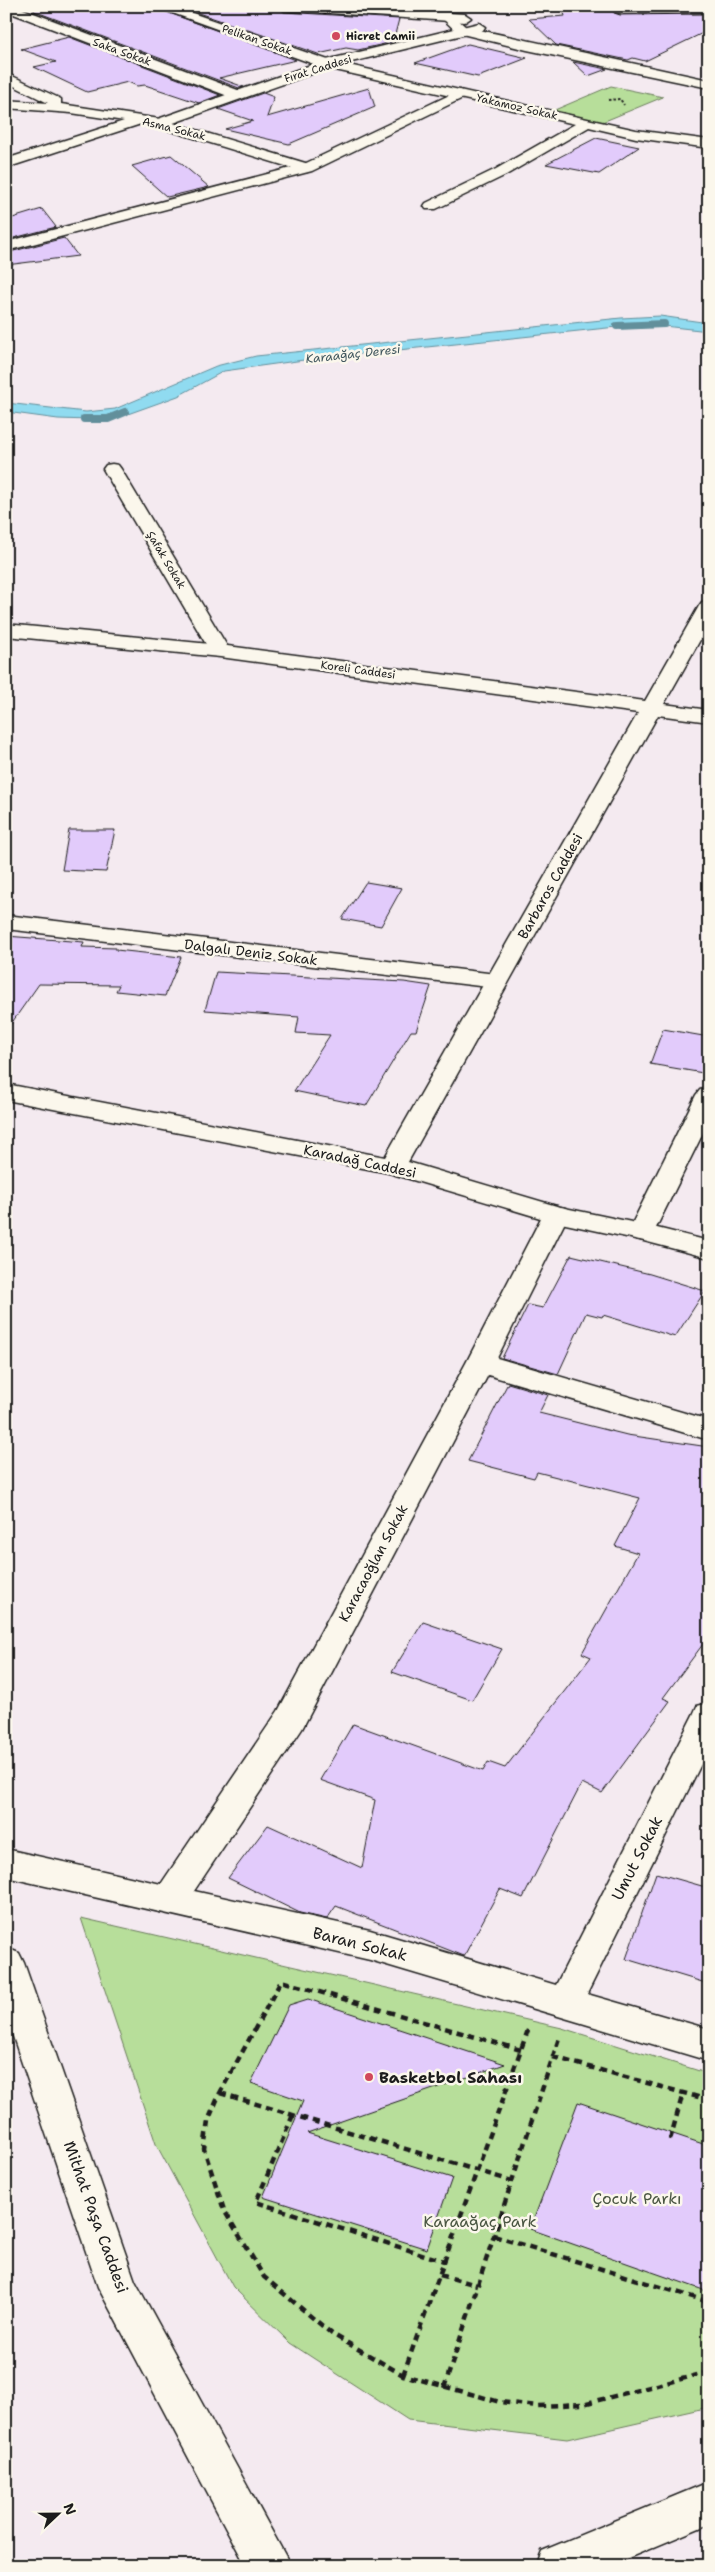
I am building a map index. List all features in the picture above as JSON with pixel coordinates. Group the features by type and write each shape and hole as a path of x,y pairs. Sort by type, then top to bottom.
{"street":[{"name":"Pelikan Sokak","path":"159,6 327,64"},
{"path":"284,6 448,19 527,46 709,84"},
{"path":"435,6 448,19"},
{"path":"458,6 463,24"},
{"path":"619,6 620,9 709,8"},
{"name":"Saka Sokak","path":"6,7 238,95"},
{"name":"Fırat Caddesi","path":"160,123 327,64 463,24 709,76"},
{"name":"Yakamoz Sokak","path":"327,64 636,134 709,144"},
{"path":"6,77 71,109"},
{"path":"6,247 307,168 460,94"},
{"name":"Asma Sokak","path":"6,104 71,109 160,123 307,168"},
{"path":"6,164 143,120"},
{"path":"431,206 501,172 587,123"},
{"name":"Şafak Sokak","path":"112,469 220,651"},
{"name":"Barbaros Caddesi","path":"393,1166 709,606"},
{"name":"Koreli Caddesi","path":"6,630 220,651 709,716"},
{"name":"Dalgalı Deniz Sokak","path":"6,922 496,981"},
{"name":"Karadağ Caddesi","path":"6,1092 393,1166 556,1214 641,1232 709,1250"},
{"path":"641,1232 709,1095"},
{"name":"Karacaoğlan Sokak","path":"169,1900 290,1720 480,1363 556,1214"},
{"path":"480,1363 709,1430"},
{"name":"Umut Sokak","path":"562,2019 709,1715"},
{"name":"Baran Sokak","path":"6,1863 370,1945 562,2019 709,2045"},
{"name":"Mithat Paşa Caddesi","path":"6,1963 22,2003 118,2287 245,2524 270,2566"},
{"path":"557,2566 709,2503"}],"path":[{"path":"521,2050 281,1981 220,2093 208,2121 204,2149 212,2179 224,2210 264,2277 332,2334 403,2375 444,2388 500,2402 538,2406 583,2404 709,2372"},
{"path":"444,2388 552,2057 562,2019"},
{"path":"403,2375 528,2028"},
{"path":"552,2057 709,2100"},
{"path":"220,2093 512,2181"},
{"path":"670,2140 683,2093"},
{"path":"293,2115 256,2202 444,2261"},
{"path":"494,2236 709,2302"},
{"path":"440,2275 478,2285"}],"green space":[{"path":"611,86 663,97 600,123 550,112"},
{"name":"Karaağaç Park","path":"81,1918 562,2028 709,2074 709,2407 567,2439 408,2420 290,2343 233,2287 156,2144"}],"water":[{"path":"660,316 709,323 709,331 645,324 304,360 224,371 178,396 125,415 90,420 58,419 6,412 6,403 86,412 115,409 216,366 256,356 621,318"}],"building":[{"path":"35,6 151,6 296,60 219,78 244,87 239,88 34,11"},
{"path":"178,6 276,6 284,12 399,19 393,42 358,50 346,48 318,54"},
{"path":"561,6 611,6 614,13 620,15 709,14 709,30 645,61 633,58 628,60 556,45 529,19 565,16"},
{"path":"69,37 220,95 199,103 145,85 137,86 128,82 87,92 34,67 56,62 21,49"},
{"path":"468,44 527,58 478,77 415,63"},
{"path":"573,62 607,69 588,76"},
{"path":"369,88 375,107 289,144 225,129 253,121 218,109 263,93 274,97 267,117"},
{"path":"596,138 639,147 599,174 546,164"},
{"path":"171,155 209,187 167,197 132,166"},
{"path":"42,209 56,227 6,240 6,220"},
{"path":"64,238 78,256 6,265 6,253"},
{"path":"69,830 115,830 106,872 62,870"},
{"path":"366,882 402,888 381,926 342,919"},
{"path":"6,936 84,942 82,947 116,948 116,950 181,957 165,996 116,991 119,985 39,984 6,1031"},
{"path":"216,972 404,982 431,986 416,1031 411,1031 366,1106 294,1091 330,1035 296,1033 299,1017 205,1010"},
{"path":"663,1029 709,1037 709,1074 650,1064"},
{"path":"571,1255 650,1274 705,1291 675,1337 603,1315 602,1317 586,1313 558,1374 502,1358 528,1305 543,1308"},
{"path":"508,1383 548,1395 539,1413 627,1435 709,1447 709,1636 663,1698 670,1701 602,1793 582,1783 523,1898 500,1889 464,1956 336,1906 327,1919 300,1913 228,1878 268,1825 362,1868 375,1800 320,1780 353,1724 483,1771 488,1762 505,1768 591,1657 582,1653 638,1553 615,1546 640,1498 537,1472 534,1478 468,1461"},
{"path":"423,1622 502,1649 472,1700 392,1672"},
{"path":"656,1873 709,1888 709,1984 626,1959"},
{"path":"308,1999 505,2064 307,2133 452,2178 427,2249 263,2197 303,2101 251,2083 289,2005"},
{"name":"Çocuk Parkı","path":"578,2102 709,2146 709,2292 530,2229"}],"waterway":[{"name":"Karaağaç Deresi","path":"617,326 664,324"},
{"name":"Karaağaç Deresi","path":"84,419 108,419 125,412"}],"place":[{"name":"Hicret Camii","path":"336,36"},
{"name":"Basketbol Sahası","path":"369,2077"}]}
